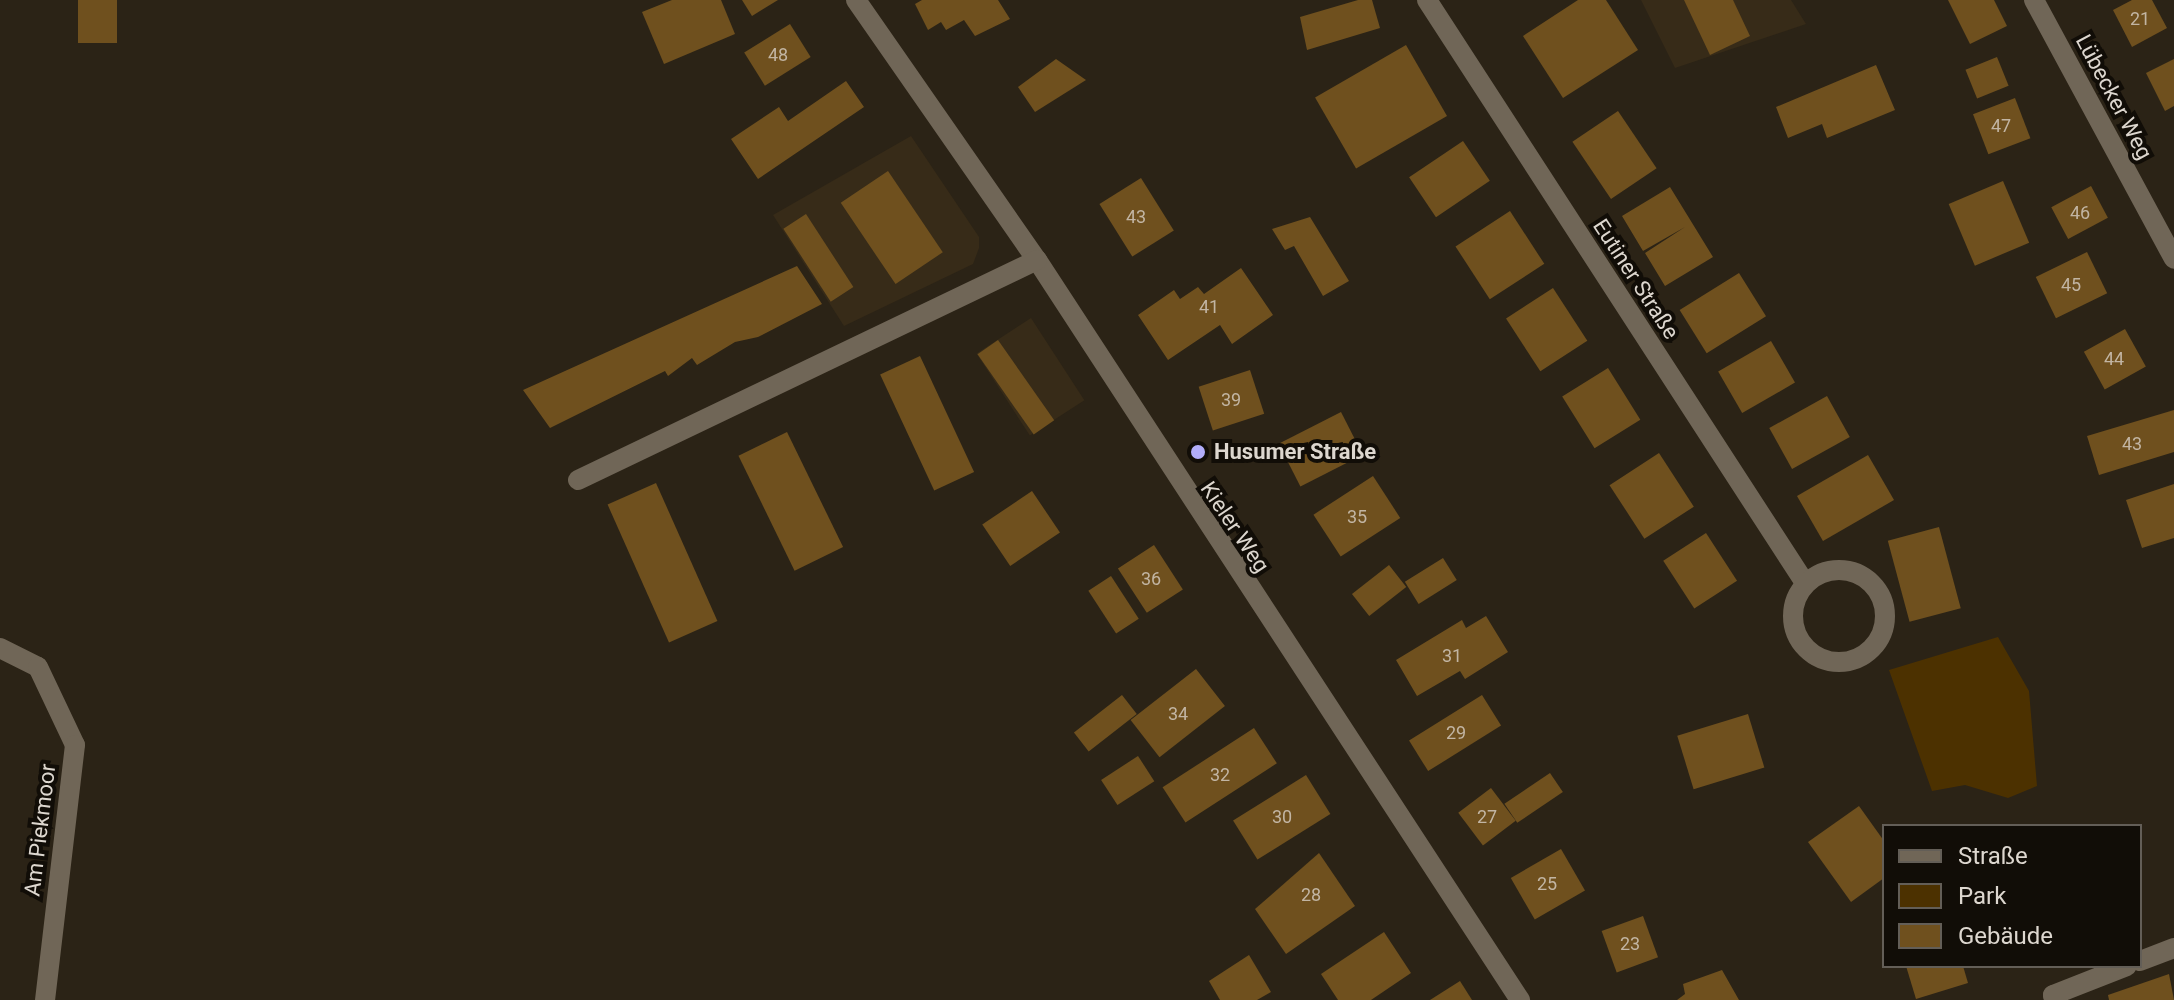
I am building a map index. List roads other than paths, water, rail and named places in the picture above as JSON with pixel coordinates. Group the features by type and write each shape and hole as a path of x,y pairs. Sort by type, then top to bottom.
{"street":[{"name":"Kieler Weg","path":"856,0 1037,260 1520,1000"},
{"name":"Eutiner Straße","path":"1427,0 1805,583"},
{"name":"Lübecker Weg","path":"2034,0 2174,259"},
{"path":"578,480 1037,260"},
{"path":"1839,570 1870,581 1885,608 1873,648 1852,661 1830,662 1804,648 1794,630 1792,609 1805,583 1839,570"},
{"name":"Am Piekmoor","path":"0,648 38,667 75,745 45,1000"},
{"path":"2142,960 2174,948"},
{"path":"2054,1000 2053,995 2122,968"}],"place":[{"name":"Husumer Straße","path":"1198,452"}]}
